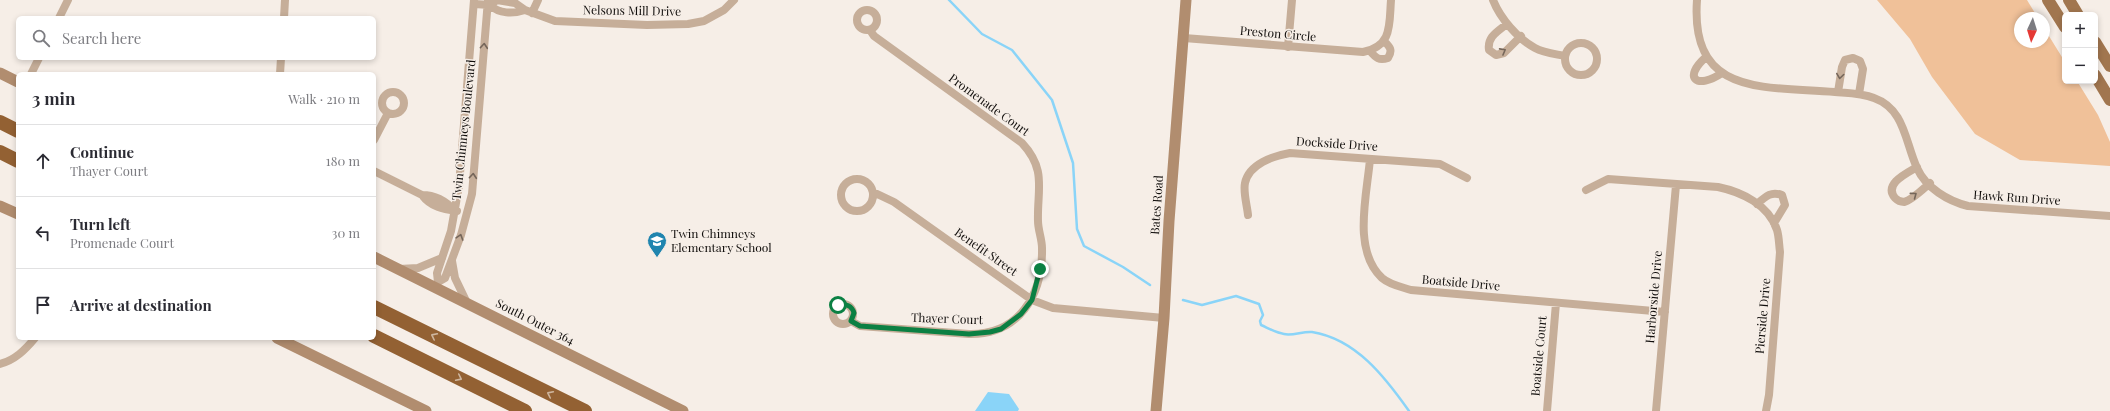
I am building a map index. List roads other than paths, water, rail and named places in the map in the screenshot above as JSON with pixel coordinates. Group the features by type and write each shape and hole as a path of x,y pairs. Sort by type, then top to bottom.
{"highway":[{"path":"0,122 16,130"},
{"path":"0,152 16,160"},
{"path":"376,308 585,411"},
{"path":"376,337 525,411"}],"main road":[{"path":"2048,0 2062,22"},
{"path":"2068,0 2076,12"},
{"path":"2098,47 2110,66"},
{"path":"2098,80 2110,100"}],"street":[{"path":"60,16 68,0"},
{"path":"284,16 286,0"},
{"path":"529,12 538,0"},
{"name":"Nelsons Mill Drive","path":"474,2 488,3 496,11 516,13 529,12 555,21 647,25 688,24 704,21 724,10 734,0"},
{"name":"Bates Road","path":"1156,411 1164,318 1169,221 1186,0"},
{"path":"1288,47 1292,0"},
{"path":"1370,51 1384,41 1389,31 1391,0"},
{"path":"1493,0 1498,11 1507,24 1535,48 1565,56"},
{"name":"Hawk Run Drive","path":"1697,0 1698,38 1706,57 1722,73 1744,84 1860,94 1876,98 1889,107 1900,118 1922,178 1930,183 1942,196 1954,203 1968,206 2110,216"},
{"name":"Twin Chimneys Boulevard","path":"436,284 437,273 455,211 459,186 474,2"},
{"name":"Twin Chimneys Boulevard","path":"436,284 445,278 472,194 488,3"},
{"path":"1507,24 1492,36 1488,43 1488,50 1496,55 1504,53 1521,36"},
{"name":"Promenade Court","path":"870,30 874,36 1031,152 1037,163 1040,184 1038,228 1042,250 1039,282 1032,300"},
{"name":"Preston Circle","path":"1184,38 1288,47 1363,52 1370,51 1376,58 1383,60 1388,58 1391,51 1390,47 1384,41"},
{"path":"1706,57 1697,65 1694,72 1695,79 1700,82 1705,82 1722,73"},
{"path":"1838,92 1842,67 1845,60 1853,58 1860,62 1863,69 1860,94"},
{"path":"32,72 38,60"},
{"path":"280,72 281,60"},
{"path":"0,74 16,81"},
{"path":"376,136 388,113"},
{"name":"Dockside Drive","path":"1248,215 1244,184 1251,172 1262,162 1274,156 1300,153 1440,164 1468,178"},
{"name":"Boatside Drive","path":"1370,159 1364,225 1367,257 1383,278 1396,286 1411,290 1665,312"},
{"path":"1917,167 1896,180 1892,186 1892,194 1897,201 1902,202 1907,200 1930,183"},
{"path":"376,172 422,194 430,195 448,203 455,211 466,214"},
{"name":"Pierside Drive","path":"1586,190 1608,179 1729,189 1749,197 1774,223 1777,230 1780,252 1769,394 1766,411"},
{"name":"Harborside Drive","path":"1656,411 1676,185"},
{"name":"Benefit Street","path":"873,192 894,202 1032,300 1053,308 1164,318"},
{"path":"1757,204 1768,194 1774,192 1782,195 1785,205 1774,223"},
{"path":"0,206 16,213"},
{"name":"South Outer 364","path":"376,258 398,269 436,284 467,303 683,411"},
{"path":"398,269 418,268 442,258"},
{"name":"Twin Chimneys Boulevard","path":"452,260 455,278 467,303"},
{"name":"Thayer Court","path":"851,321 860,326 979,334 1001,329 1021,314 1032,300"},
{"name":"Boatside Court","path":"1547,411 1556,303"},
{"path":"0,364 9,362 25,351 33,340"},
{"path":"281,340 426,411"}],"water":[{"path":"988,392 1009,394 1019,409 1018,411 975,411"}],"waterway":[{"path":"949,0 982,34 1012,50 1052,100 1073,163 1077,229 1084,246 1123,267 1150,285"},
{"path":"1183,300 1202,305 1236,296 1259,304 1263,315 1260,321 1261,325 1272,330 1287,334 1312,332 1328,336 1356,351 1368,361 1390,385 1409,411"}],"place":[{"name":"Twin Chimneys Elementary School","path":"657,258"}]}
